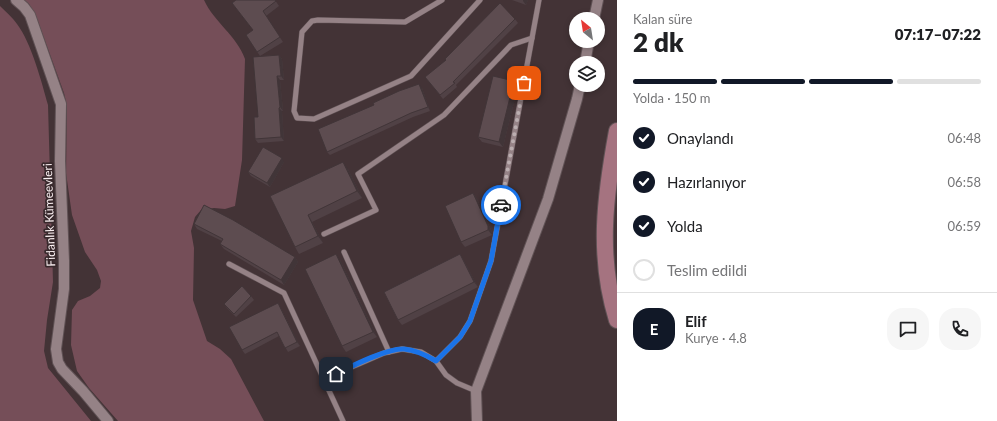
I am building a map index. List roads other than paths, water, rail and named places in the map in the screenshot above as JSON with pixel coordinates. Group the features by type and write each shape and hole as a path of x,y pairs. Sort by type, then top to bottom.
{"main road":[{"path":"617,131 608,179 604,229 605,269 612,304 617,320"}],"street":[{"name":"Fidanlık Kümeevleri","path":"16,0 30,14 61,104 60,161 64,289 56,349 58,362 62,369 108,421"},
{"path":"595,12 598,0"},
{"path":"477,421 476,390 548,200 578,92"}],"lane":[{"path":"442,0 405,22 312,21 302,32 294,111 297,118 314,119 410,76 480,0"},
{"path":"436,361 460,337 470,321 491,261 539,0"},
{"path":"324,234 376,210 358,174 444,114 511,45 532,38"},
{"path":"344,252 389,352"},
{"path":"229,264 284,293 343,421"},
{"path":"324,379 389,352 402,349 421,352 436,361 446,375 457,383 476,390"}]}
